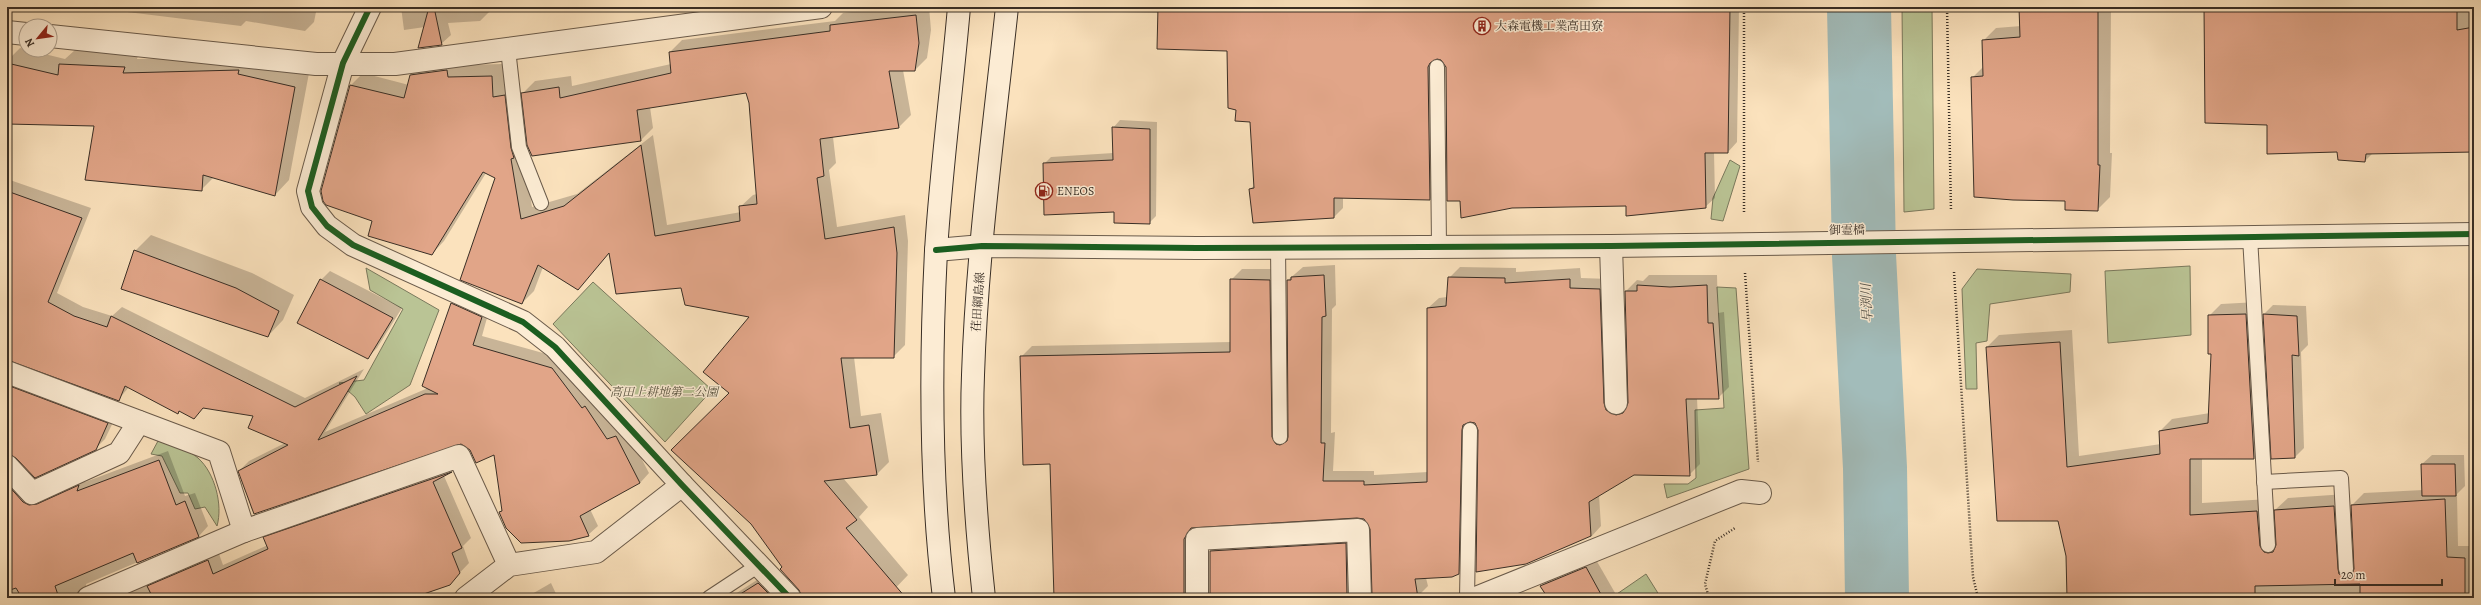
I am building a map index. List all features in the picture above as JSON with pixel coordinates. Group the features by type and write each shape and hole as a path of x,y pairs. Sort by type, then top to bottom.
{"street":[{"path":"370,7 343,63 308,191 312,207 327,226 353,245 523,322 555,347 682,485 790,598"},
{"path":"58,37 316,64 396,64 821,7"},
{"path":"944,598 934,498 933,350 936,250 959,7"},
{"name":"荏田綱島線","path":"984,598 974,488 972,412 982,246 1007,7"},
{"path":"7,32 18,33"},
{"name":"御霊橋","path":"936,250 982,246 1612,246 1952,240 2474,234"},
{"path":"1612,246 1616,403"},
{"path":"7,372 219,452 244,531"},
{"path":"7,466 32,493 119,453 139,422"},
{"path":"88,598 244,531 459,456 510,565"},
{"path":"466,598 510,565 596,552 682,485"},
{"path":"1476,598 1741,491 1760,493"},
{"path":"1197,598 1197,539 1358,530 1360,598"}],"lane":[{"path":"508,49 519,148 541,203"},
{"path":"1437,67 1439,245"},
{"path":"2250,237 2268,545"},
{"path":"1278,247 1280,437"},
{"path":"1467,598 1470,430"},
{"path":"2264,482 2341,478 2346,569"},
{"path":"709,598 759,565"}],"path":[{"path":"1709,598 1706,584 1715,541 1755,515 1760,493 1743,243 1746,185 1744,7"},
{"path":"1947,7 1952,240 1973,569 1978,598"}],"green space":[{"path":"1902,7 1932,7 1934,209 1904,212"},
{"path":"1730,160 1740,166 1723,221 1711,219 1713,198"},
{"path":"2190,266 2191,335 2108,343 2105,271"},
{"path":"366,268 439,310 410,385 366,414 355,397 339,383 364,380 403,309 370,290"},
{"path":"1977,269 2071,274 2070,292 1990,304 1987,341 1976,343 1977,389 1966,389 1962,289"},
{"name":"高田上耕地第二公園","path":"593,282 712,390 665,442 553,324"},
{"path":"1717,287 1736,288 1749,469 1667,498 1664,484 1688,484 1696,478 1695,410 1724,408"},
{"path":"158,441 189,452 204,464 213,481 218,499 219,518 217,526 205,507 195,509 188,493 180,493 162,456 151,454"},
{"path":"1646,574 1661,598 1616,598 1614,596"}],"building":[{"path":"429,7 434,7 442,45 418,48"},
{"path":"1158,7 1730,7 1728,153 1705,153 1706,208 1626,216 1626,206 1512,208 1461,218 1460,201 1447,201 1446,67 1441,60 1437,59 1430,63 1428,67 1430,200 1334,198 1334,218 1253,223 1249,189 1254,188 1250,122 1235,121 1236,110 1228,108 1227,51 1157,49"},
{"path":"2019,7 2098,7 2098,165 2100,165 2098,211 2065,210 2065,201 2013,200 1974,197 1971,77 1983,76 1982,40 2020,37"},
{"path":"2204,7 2457,7 2457,30 2474,27 2474,152 2366,154 2365,162 2338,160 2337,152 2267,154 2267,125 2205,123"},
{"path":"916,15 919,43 915,71 889,71 899,128 820,139 824,176 817,178 825,239 894,227 897,253 894,358 841,358 850,428 869,425 877,475 824,481 857,520 846,528 906,598 802,598 799,590 780,569 782,567 751,524 671,450 729,393 703,372 749,317 685,305 681,288 616,294 609,253 578,290 538,265 522,304 460,280 495,178 483,172 432,255 368,236 372,221 326,205 323,201 321,191 350,85 404,98 410,75 447,70 448,77 492,76 493,97 505,95 511,148 514,158 511,159 521,219 564,206 641,145 655,236 740,221 739,206 757,204 749,103 746,93 637,110 641,141 532,156 527,145 521,93 559,87 560,98 671,73 669,52 830,31 830,25"},
{"path":"7,63 58,75 59,64 125,67 123,73 239,70 238,74 295,87 275,196 203,175 202,191 85,180 94,126 7,124"},
{"path":"1112,127 1150,129 1150,224 1114,223 1114,212 1044,215 1043,163 1113,160"},
{"path":"7,191 82,218 48,302 74,316 107,327 111,316 295,407 357,376 318,440 425,394 438,394 422,386 451,303 482,317 473,345 552,368 582,408 585,406 607,439 616,436 640,483 580,516 589,536 569,541 521,543 506,528 499,512 502,511 494,455 476,463 470,450 461,444 254,514 238,471 288,445 248,428 253,416 203,408 194,419 179,411 178,414 125,386 119,401 7,360"},
{"path":"134,250 236,288 279,311 268,337 121,289"},
{"path":"1324,275 1326,316 1322,317 1321,443 1325,443 1323,481 1364,481 1364,485 1427,482 1427,308 1446,306 1448,277 1505,278 1505,283 1570,279 1570,288 1600,289 1604,403 1606,410 1616,415 1623,413 1628,403 1625,291 1637,291 1637,285 1670,287 1707,285 1708,323 1713,323 1719,399 1686,399 1690,476 1634,475 1589,502 1591,536 1526,564 1476,572 1478,430 1475,423 1470,422 1463,425 1462,430 1459,574 1452,577 1415,579 1418,598 1384,598 1383,595 1372,595 1370,529 1364,519 1357,518 1191,528 1184,539 1184,598 1054,598 1050,464 1023,465 1020,356 1230,352 1230,279 1270,280 1272,437 1276,444 1280,445 1287,441 1288,437 1287,280 1291,280 1291,277"},
{"path":"320,279 393,318 368,359 297,323"},
{"path":"2246,314 2254,459 2190,459 2190,515 2257,511 2260,546 2264,552 2268,553 2273,552 2276,545 2274,510 2334,506 2338,569 2339,574 2346,577 2351,576 2354,569 2351,505 2445,499 2447,557 2465,558 2465,598 2360,598 2360,584 2255,586 2255,598 2067,598 2066,556 2058,521 1997,521 1986,347 2060,342 2067,467 2160,454 2159,431 2208,423 2211,354 2208,354 2208,315"},
{"path":"2263,314 2297,316 2299,356 2292,355 2295,458 2271,459"},
{"path":"7,385 108,423 96,450 35,478 16,458 7,454"},
{"path":"159,460 176,505 185,501 199,537 137,563 133,553 55,586 59,598 22,598 16,588 7,591 7,484 23,502 29,505 37,504 79,485 77,491"},
{"path":"2421,464 2455,464 2456,496 2422,496"},
{"path":"452,472 433,482 462,548 452,553 460,573 450,585 412,598 153,598 147,586 208,560 213,574 268,549 263,537"},
{"path":"1346,543 1347,596 1210,598 1210,551"},
{"path":"1586,567 1603,598 1548,598 1540,586"},
{"path":"758,583 773,598 734,598"}],"waterway":[{"name":"早渕川","path":"1859,7 1864,255 1875,468 1877,598"}],"cycle path":[{"path":"370,7 343,63 308,191 312,207 327,226 353,245 523,322 555,347 682,485 790,598"},
{"path":"936,250 982,246 1197,248 1611,246 2474,234"}],"place":[{"name":"大森電機工業高田寮","path":"1482,26"},
{"name":"ENEOS","path":"1044,191"}]}
